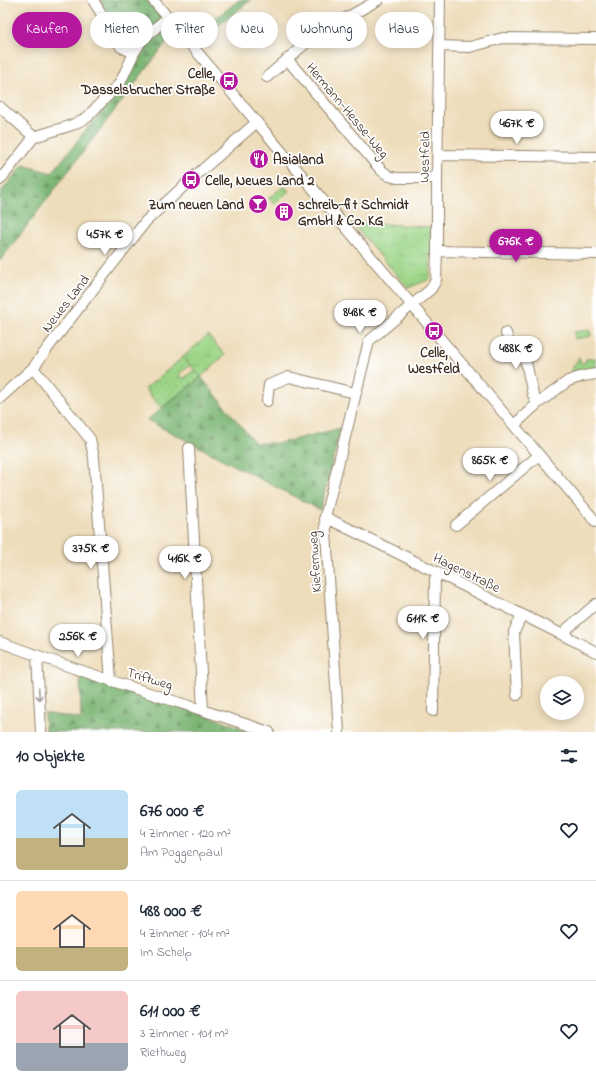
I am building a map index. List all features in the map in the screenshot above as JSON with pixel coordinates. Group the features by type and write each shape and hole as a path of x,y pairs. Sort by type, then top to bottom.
{"street":[{"path":"93,0 121,47 134,53"},
{"path":"153,0 164,12"},
{"path":"267,77 306,43 325,30 378,0"},
{"name":"Westfeld","path":"412,305 431,289 436,280 440,0"},
{"path":"0,180 34,137 72,125 88,117 120,84 134,53 142,40 161,23"},
{"path":"440,46 470,47 504,38 596,40"},
{"path":"194,48 596,522"},
{"name":"Hermann-Hesse-Weg","path":"287,59 381,170 389,176 397,178 437,178"},
{"path":"0,107 34,137"},
{"name":"Neues Land","path":"0,398 33,368 146,220 257,122"},
{"path":"438,155 596,157"},
{"path":"437,251 596,254"},
{"name":"Kiefernweg","path":"339,732 325,517 369,341 386,325 412,305"},
{"path":"506,333 509,344 526,362 533,395 537,404"},
{"path":"33,368 90,439 94,458 111,681"},
{"path":"514,425 537,404 568,381 583,376 596,374"},
{"path":"267,400 269,385 288,377 355,393"},
{"path":"189,448 203,710"},
{"path":"456,525 539,455"},
{"name":"Hagenstraße","path":"325,517 596,652"},
{"path":"433,711 435,579 437,572"},
{"path":"563,635 568,628 596,604"},
{"path":"518,695 514,632 522,615"},
{"name":"Triftweg","path":"0,642 111,681 269,732"},
{"path":"37,656 41,732"}],"green space":[{"path":"100,0 147,0 161,18 162,48 0,261 0,193 23,165 52,173 120,90 140,48 153,48 153,12 107,12"},
{"path":"239,0 251,0 236,12 226,12 226,19 218,26 218,16"},
{"path":"284,186 289,191 274,204 269,198"},
{"path":"351,222 431,227 430,279 408,288"},
{"path":"590,331 591,336 575,339 574,332"},
{"path":"208,335 225,355 201,377 183,357"},
{"path":"183,357 190,365 179,374 183,379 194,370 201,377 161,408 145,389"},
{"path":"579,358 581,363 586,362 586,359 596,358 596,369 571,373 571,370"},
{"path":"201,377 255,443 280,443 341,428 320,510 147,420"},
{"path":"80,676 255,732 45,732 44,713 81,719"}],"place":[{"name":"Celle, Dasselsbrucher Straße","path":"229,81"},
{"name":"Asialand","path":"259,159"},
{"name":"Celle, Neues Land 2","path":"191,180"},
{"name":"Zum neuen Land","path":"258,204"},
{"name":"schreib-fit Schmidt GmbH & Co. KG","path":"284,212"},
{"name":"Celle, Westfeld","path":"434,331"}]}
